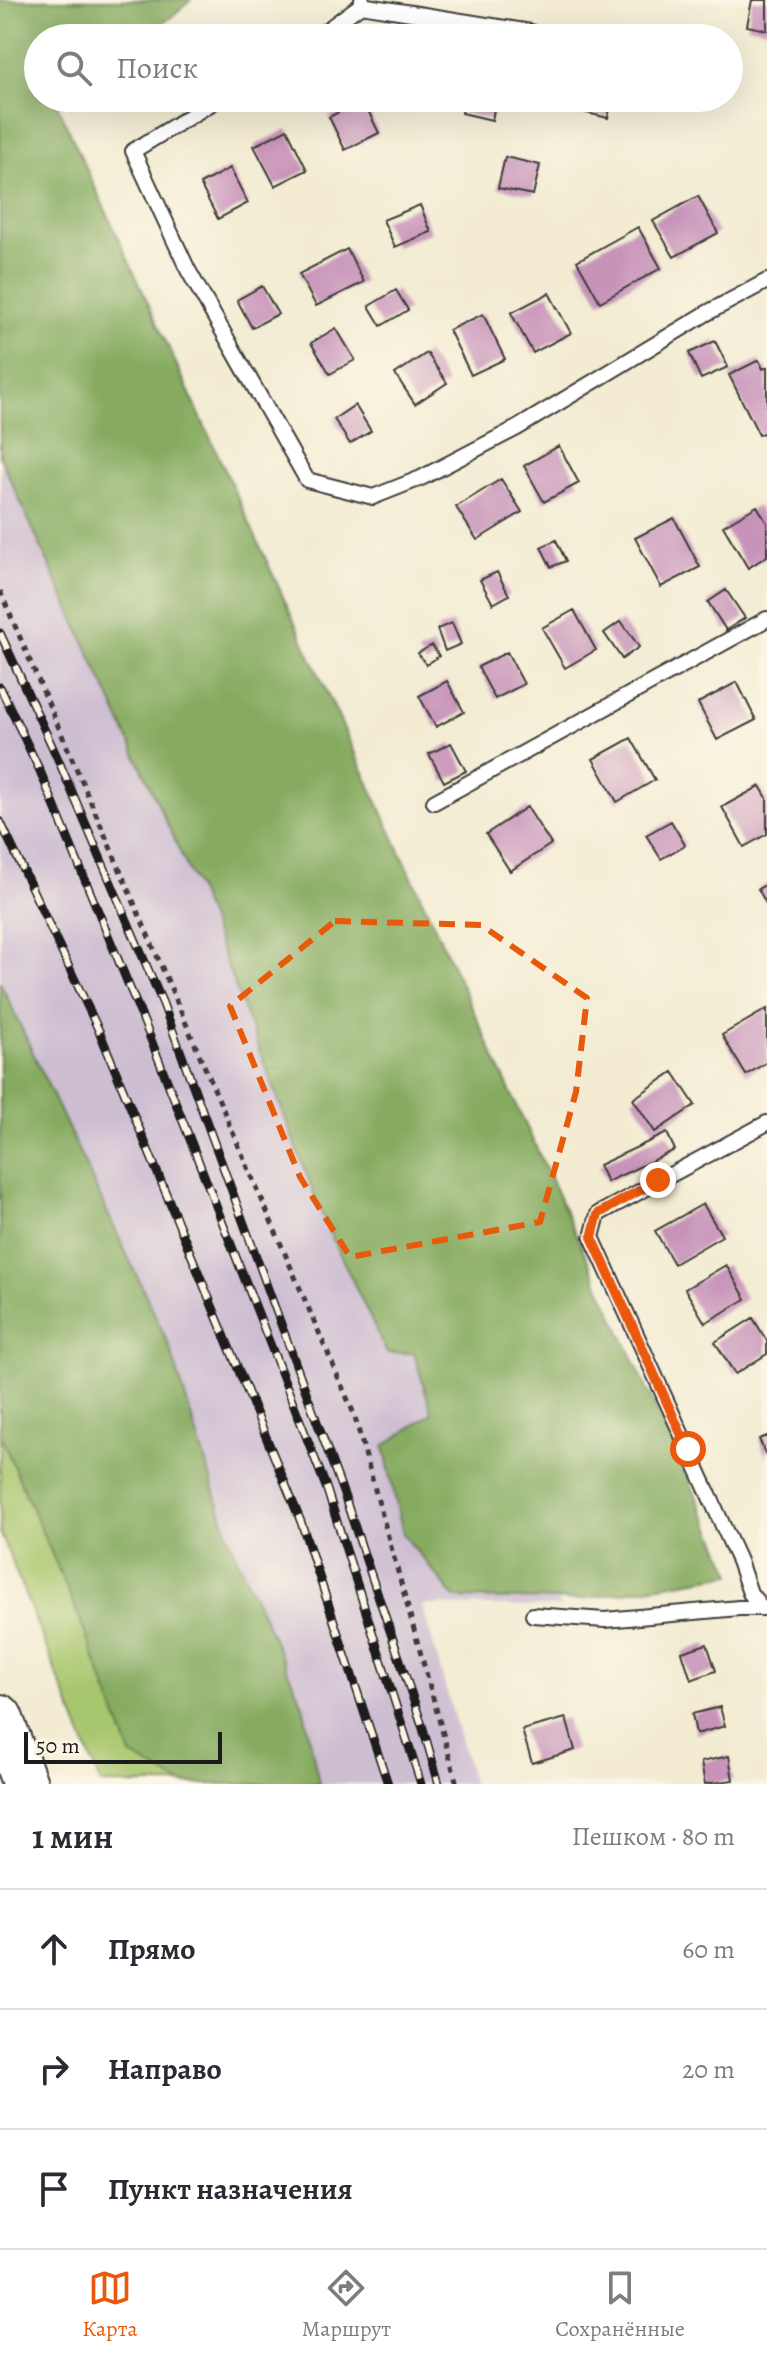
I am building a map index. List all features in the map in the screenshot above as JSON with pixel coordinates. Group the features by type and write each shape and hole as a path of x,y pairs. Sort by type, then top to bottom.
{"highway":[{"path":"0,1717 25,1784"}],"lane":[{"path":"334,24 361,2 486,24"},
{"path":"197,112 133,151 188,270 307,480 373,497 421,478 517,428 707,313 767,281"},
{"path":"434,802 767,619"},
{"path":"764,1608 750,1593 731,1543 592,1237 598,1214 767,1123"},
{"path":"533,1615 605,1620 764,1608"}],"path":[{"path":"0,591 354,1414 457,1784"}],"highlighted area":[{"path":"335,921 481,925 587,998 576,1092 540,1222 350,1257 300,1177 230,1006"}],"shaded area":[{"path":"0,330 189,703 561,1607 422,1605 473,1784 293,1784 0,1029"}],"green space":[{"path":"0,0 191,0 160,24 24,24 24,112 60,112 732,1574 576,1600 455,1598 403,1534 384,1446 432,1413 414,1353 387,1353 326,1225 202,900 0,457"},
{"path":"0,982 169,1345 232,1547 303,1705 319,1784 182,1784 131,1755 78,1614 0,1435"},
{"path":"0,1127 261,1784 101,1784 0,1532"}],"building":[{"path":"752,0 767,0 767,30 747,26"},
{"path":"339,112 369,112 379,133 345,150 329,117"},
{"path":"462,112 493,112 492,120"},
{"path":"583,112 609,112 608,118"},
{"path":"287,129 307,170 275,186 254,146"},
{"path":"505,157 540,165 533,195 498,188"},
{"path":"230,168 248,203 218,219 200,184"},
{"path":"698,196 718,233 674,257 653,221"},
{"path":"420,205 431,232 395,247 383,220"},
{"path":"638,227 661,268 600,302 577,261"},
{"path":"347,249 364,282 316,306 299,274"},
{"path":"262,286 278,314 252,328 237,300"},
{"path":"396,290 408,310 381,326 369,306"},
{"path":"549,293 571,333 533,353 511,313"},
{"path":"483,314 505,359 471,375 449,330"},
{"path":"336,328 355,360 330,374 311,343"},
{"path":"715,341 728,367 701,379 689,353"},
{"path":"427,353 447,383 415,404 395,374"},
{"path":"759,360 763,369 767,367 767,431 759,435 729,375"},
{"path":"355,405 371,431 350,444 334,419"},
{"path":"559,446 579,483 544,502 524,466"},
{"path":"501,479 522,512 477,540 456,507"},
{"path":"757,506 767,523 767,556 748,568 723,526"},
{"path":"674,518 700,567 661,587 635,538"},
{"path":"556,540 566,561 551,567 541,547"},
{"path":"497,572 509,595 493,604 480,580"},
{"path":"726,590 745,618 726,630 708,602"},
{"path":"574,610 596,650 565,668 542,628"},
{"path":"621,621 639,647 622,659 604,633"},
{"path":"452,623 461,644 445,651 437,629"},
{"path":"432,645 439,656 426,665 418,653"},
{"path":"507,652 524,684 495,699 478,667"},
{"path":"447,681 464,712 436,727 419,696"},
{"path":"737,682 756,720 717,740 698,703"},
{"path":"631,738 655,780 617,802 593,759"},
{"path":"451,743 466,771 444,782 429,754"},
{"path":"760,786 767,798 767,834 744,847 722,807"},
{"path":"527,807 551,844 510,871 486,834"},
{"path":"671,821 685,845 661,859 646,835"},
{"path":"767,884 767,905 758,889"},
{"path":"767,1009 767,1062 746,1075 722,1035"},
{"path":"673,1072 695,1105 655,1132 633,1099"},
{"path":"667,1133 675,1150 607,1182 599,1165"},
{"path":"703,1204 722,1236 674,1264 655,1231"},
{"path":"726,1265 746,1299 705,1323 685,1289"},
{"path":"753,1318 767,1341 767,1354 735,1374 715,1342"},
{"path":"767,1436 767,1458 759,1439"},
{"path":"707,1644 716,1671 691,1680 682,1652"},
{"path":"720,1707 725,1726 696,1734 692,1714"},
{"path":"566,1718 575,1750 532,1763 522,1730"},
{"path":"729,1756 733,1780 705,1784 701,1762"}],"railway":[{"path":"0,633 163,1004 344,1495 439,1784"},
{"path":"0,687 40,771 146,1027 326,1487 421,1784"},
{"path":"0,821 100,1033 301,1522 388,1784"}],"route":[{"path":"658,1180 598,1214 592,1237 688,1449"}]}
